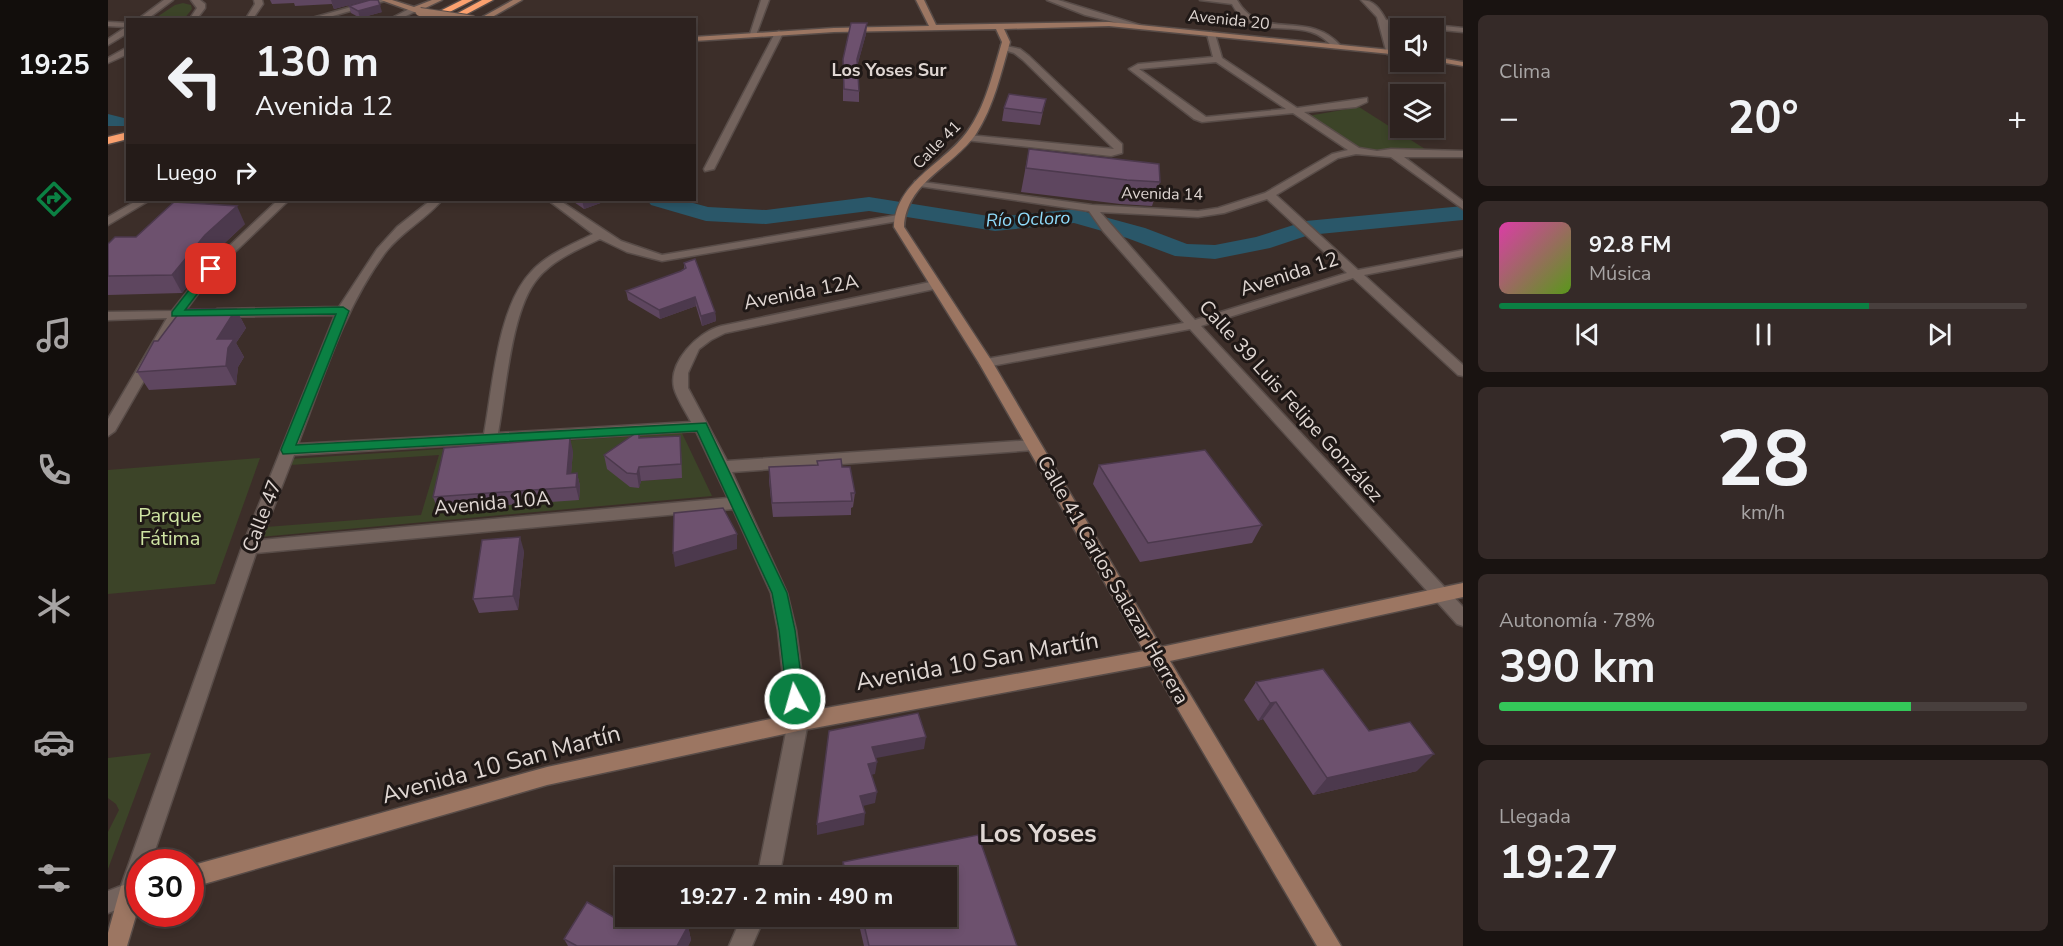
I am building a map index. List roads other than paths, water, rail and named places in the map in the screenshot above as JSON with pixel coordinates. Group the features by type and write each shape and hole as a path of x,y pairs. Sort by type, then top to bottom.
{"highway":[{"path":"420,14 469,0"},
{"path":"452,18 489,0"},
{"path":"108,131 126,126"},
{"path":"108,141 126,136"}],"street":[{"path":"150,0 169,1"},
{"path":"194,18 201,8 201,4 195,0"},
{"path":"249,18 259,4 258,0"},
{"path":"316,18 384,0 420,14 456,18"},
{"path":"401,18 420,14 438,0"},
{"path":"484,18 518,0"},
{"path":"752,35 765,0"},
{"path":"920,0 933,27"},
{"path":"1052,0 1088,13 1142,27"},
{"path":"1204,0 1234,1 1240,13 1250,20 1314,30 1329,36 1337,46"},
{"path":"1365,0 1380,12 1386,22 1390,52"},
{"path":"143,18 169,1"},
{"path":"505,17 505,12 510,6"},
{"path":"1087,24 1097,19 1088,13"},
{"path":"1386,22 1463,30"},
{"path":"108,24 126,27"},
{"name":"Avenida 20","path":"696,39 933,27 1087,24 1142,27 1390,52"},
{"path":"968,138 1111,153 1119,151 1119,146 1026,58 1017,51 1004,47 1006,42 999,26"},
{"path":"108,43 126,29"},
{"path":"709,169 779,33"},
{"path":"1211,34 1218,58"},
{"name":"Calle 41","path":"898,216 907,198 919,183 968,138 985,112 989,90 1004,47"},
{"path":"108,51 126,51"},
{"path":"108,61 126,52"},
{"path":"1356,151 1296,110 1218,58 1134,67 1197,117 1205,120 1296,110 1356,104 1364,100"},
{"path":"1444,61 1463,64"},
{"name":"Avenida 14","path":"919,183 1095,212 1198,214 1220,211 1269,195 1335,156 1356,151 1377,154 1390,152 1463,154"},
{"path":"1390,152 1462,205"},
{"path":"1269,195 1358,273 1463,372"},
{"path":"108,222 143,201"},
{"path":"108,431 176,314 211,269 283,201"},
{"name":"Calle 47","path":"145,849 250,547 343,311 381,251 401,229 436,201"},
{"path":"554,201 599,235 640,255 662,258 898,216"},
{"name":"Calle 39 Luis Felipe González","path":"1095,212 1107,229 1193,325 1463,619"},
{"name":"Calle 41 Carlos Salazar Herrera","path":"898,216 899,227 986,363 1156,656 1330,946"},
{"path":"490,439 514,317 522,292 531,277 553,258 599,235"},
{"name":"Avenida 12","path":"986,363 1193,325 1358,273 1463,253"},
{"name":"Avenida 12A","path":"702,426 681,388 681,373 694,347 706,337 721,330 935,285"},
{"path":"108,316 343,311"},
{"path":"288,450 702,426 779,593 787,630 798,722 770,867"},
{"path":"722,467 1034,445"},
{"name":"Avenida 10A","path":"250,547 739,503"},
{"name":"Avenida 10 San Martín","path":"204,873 547,776 798,722 1156,656 1463,590"},
{"name":"Calle 47","path":"116,946 125,896"},
{"path":"740,946 749,927"}],"waterway":[{"name":"Río Ocloro","path":"108,120 117,122"},
{"name":"Río Ocloro","path":"662,201 706,214 766,217 869,204 995,224 1075,216 1136,233 1184,251 1215,252 1261,243 1306,228 1463,213"}],"district":[{"name":"Los Yoses Sur","path":"889,70"},
{"name":"Los Yoses","path":"1038,833"}],"park label":[{"name":"Parque Fátima","path":"170,526"}]}
